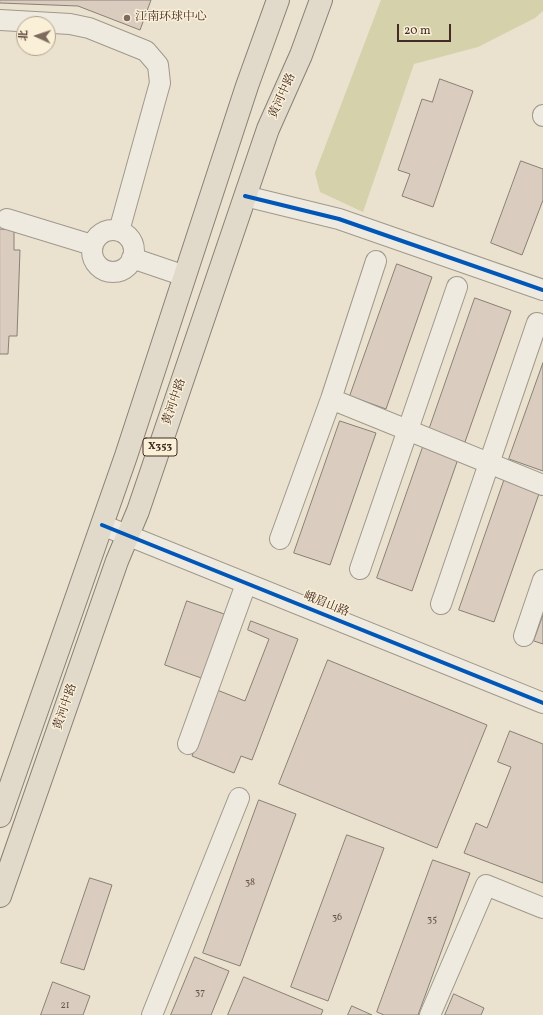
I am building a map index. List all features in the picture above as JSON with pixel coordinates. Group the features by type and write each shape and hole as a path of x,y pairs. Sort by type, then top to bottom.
{"main road":[{"name":"X353","path":"0,816 129,448 247,86 278,0"},
{"name":"黄河中路","path":"0,896 117,561 138,511 268,129 301,55 321,0"}],"street":[{"path":"0,20 70,24 89,28 146,51 158,65 160,83 119,231"},
{"path":"245,196 339,219 543,290"},
{"path":"8,219 92,245"},
{"path":"105,231 119,231 125,234 133,246 132,258 127,266 121,271 114,272 101,269 93,258 92,245 95,239 105,231"},
{"path":"132,258 185,276"},
{"path":"280,539 331,399 376,261"},
{"path":"360,569 458,287"},
{"path":"441,604 537,323"},
{"path":"331,399 543,486"},
{"name":"峨眉山路","path":"102,525 543,703"},
{"path":"524,636 543,580"},
{"path":"188,744 246,584"},
{"path":"152,1015 239,798"},
{"path":"430,1015 486,885 543,908"}],"shaded area":[{"path":"381,0 543,0 543,11 535,18 478,47 414,64 363,212 320,192 315,173"}],"building":[{"name":"江南环球中心","path":"0,0 151,0 140,30 78,6 0,3"},
{"path":"440,79 473,91 433,207 402,196 410,174 398,170 422,99 432,102"},
{"path":"521,161 543,169 543,200 522,255 491,243"},
{"path":"0,229 14,230 14,250 20,250 17,336 9,336 8,354 0,354"},
{"path":"397,264 432,277 386,409 350,396"},
{"path":"475,298 511,311 465,442 429,430"},
{"path":"543,363 543,471 509,459"},
{"path":"340,421 376,433 330,565 294,553"},
{"path":"423,447 458,459 412,591 377,578"},
{"path":"505,478 540,491 494,622 459,610"},
{"path":"187,601 227,615 204,679 165,665"},
{"path":"543,615 543,644 534,641"},
{"path":"251,621 298,639 252,760 241,756 234,773 192,756 217,690 245,701 269,639 248,630"},
{"path":"328,660 487,725 437,848 279,784"},
{"path":"510,731 543,744 543,883 464,853 476,823 487,828 511,767 498,762"},
{"path":"259,800 296,814 240,966 203,953"},
{"path":"347,835 384,848 328,1001 291,987"},
{"path":"433,860 470,873 418,1015 384,1015 377,1012"},
{"path":"90,878 112,885 84,970 61,963"},
{"path":"195,957 229,971 211,1015 171,1015"},
{"path":"244,977 323,1010 321,1015 228,1015"},
{"path":"53,982 90,996 83,1015 41,1015"},
{"path":"454,994 484,1008 481,1015 445,1015"},
{"path":"352,1006 372,1015 348,1015"}],"cycle path":[{"path":"245,196 339,219 543,290"},
{"path":"102,525 543,703"}],"place":[{"name":"江南环球中心","path":"127,18"}]}
